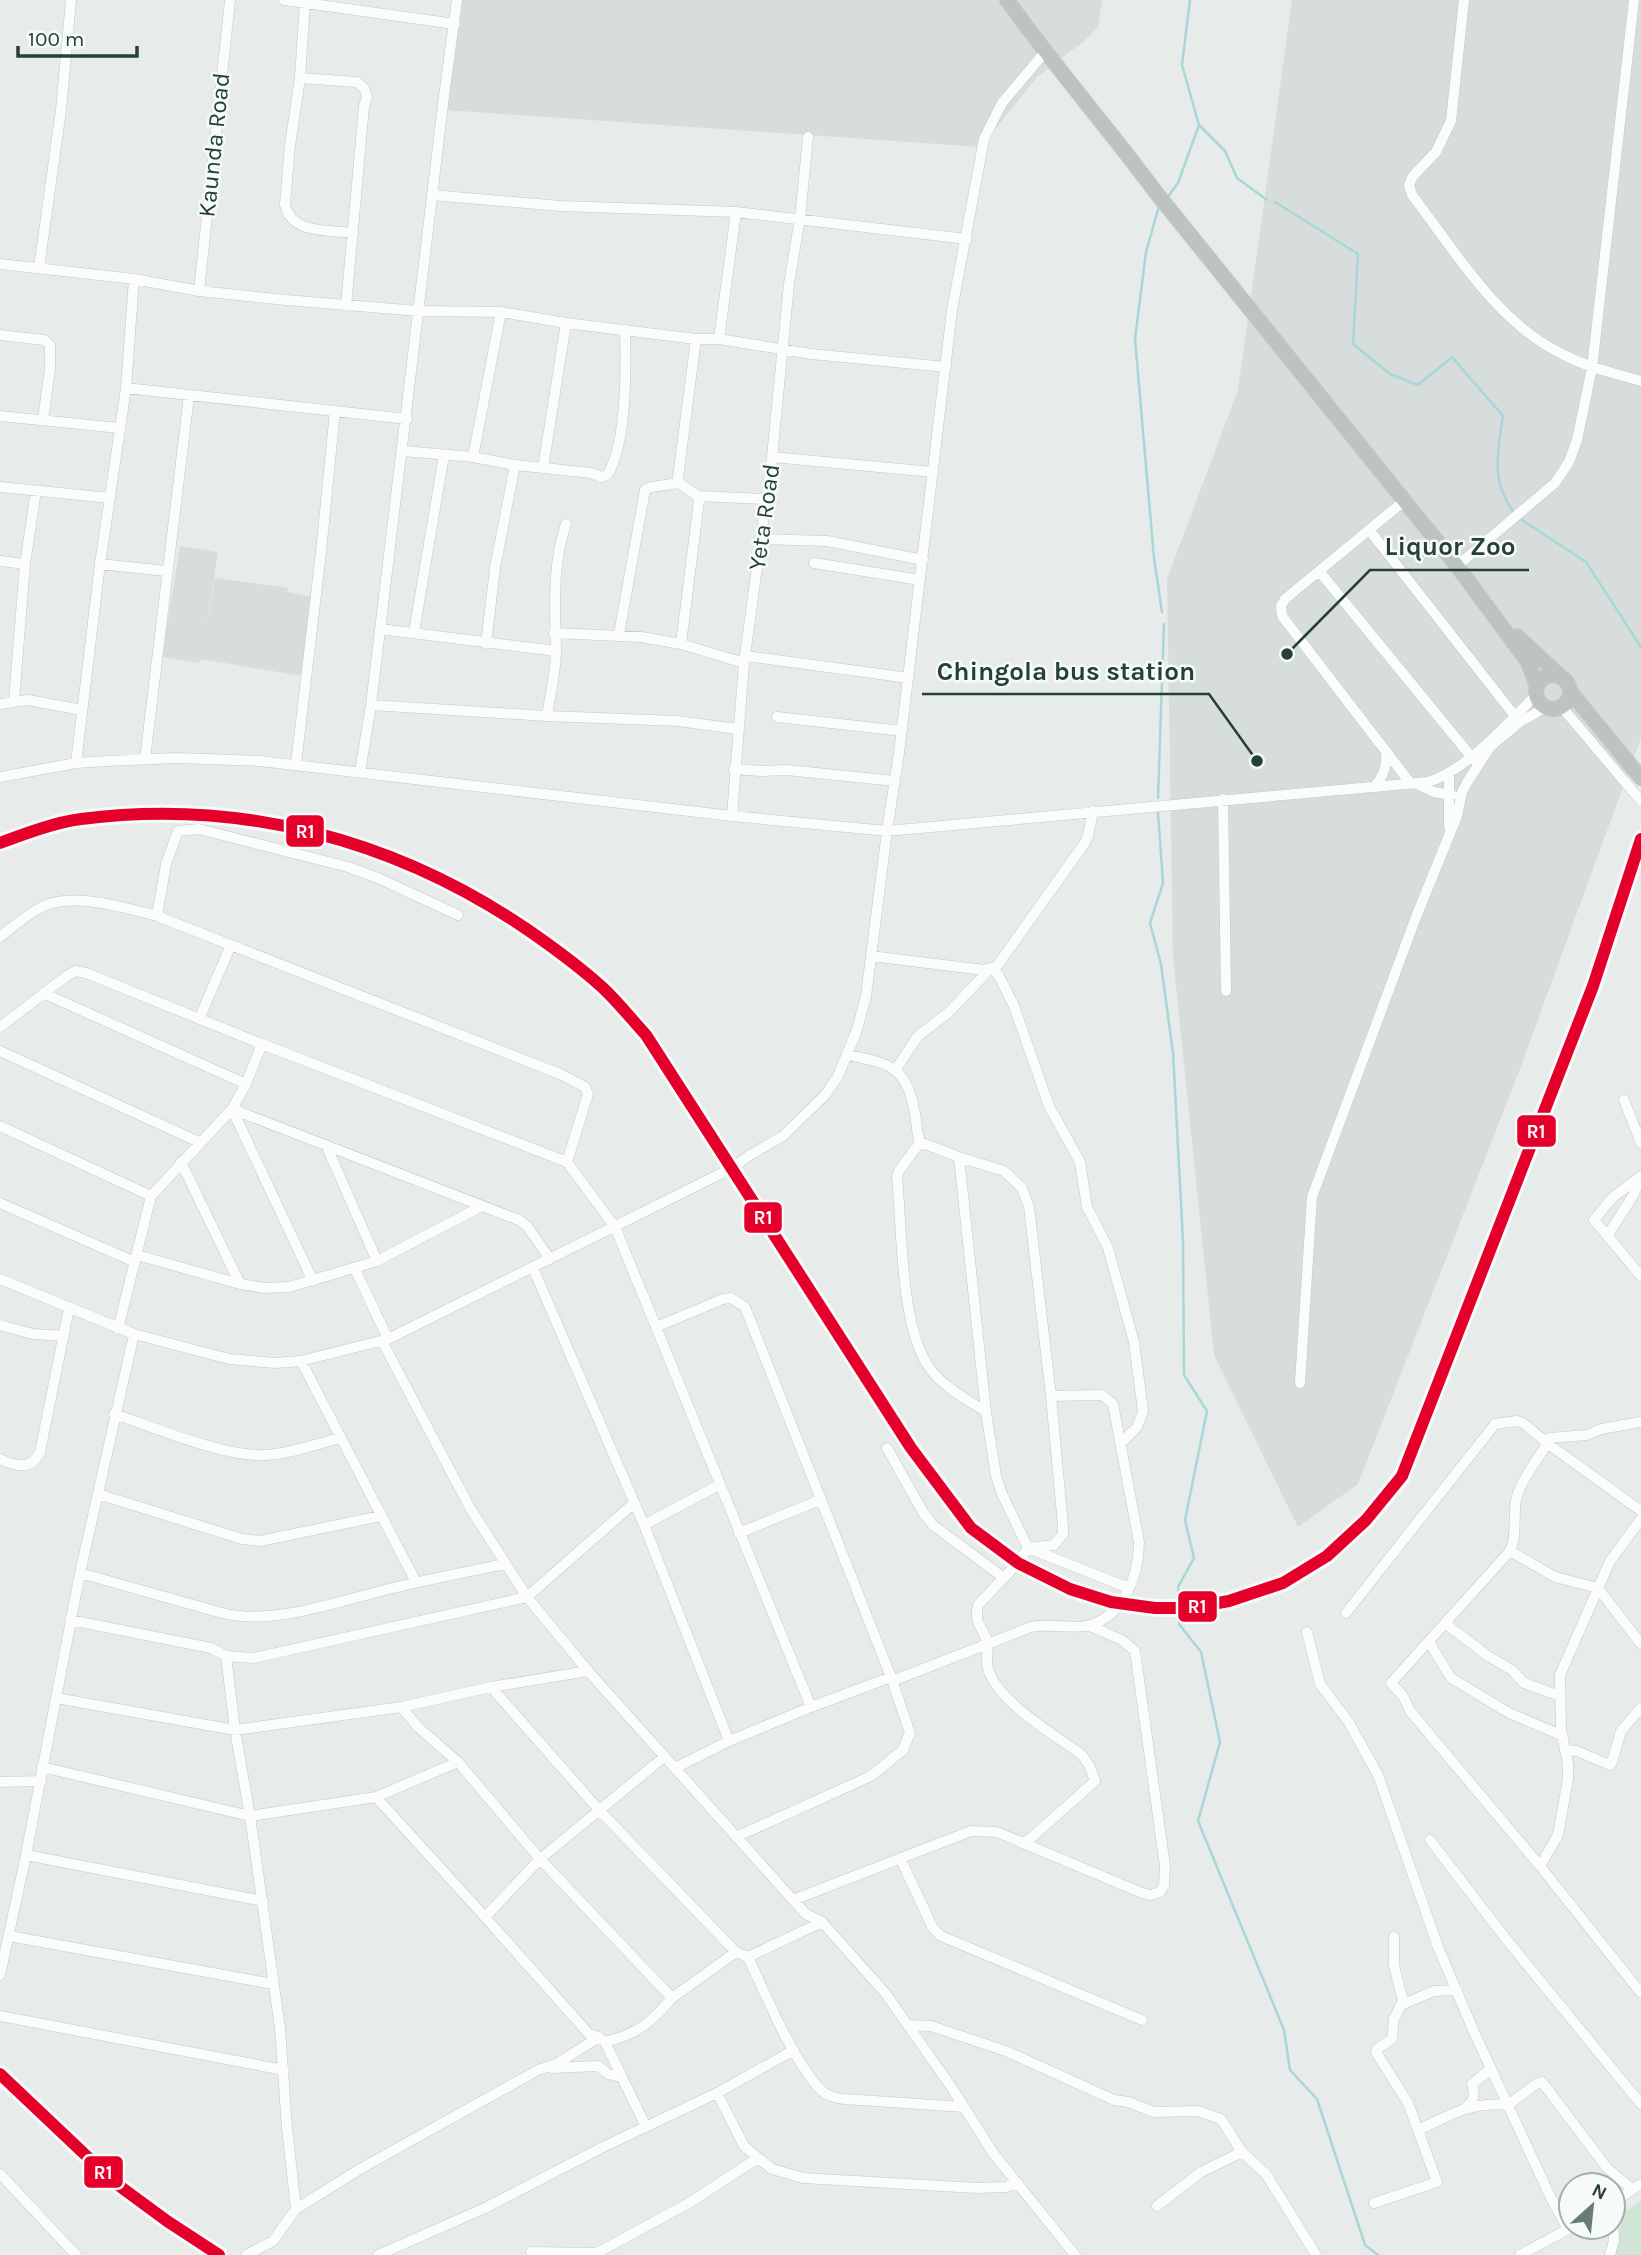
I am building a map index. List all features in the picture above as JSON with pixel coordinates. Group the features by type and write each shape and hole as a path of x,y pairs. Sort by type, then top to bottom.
{"highway":[{"path":"1007,0 1169,209 1457,565 1528,662 1541,705 1585,719 1610,740"},
{"path":"1493,613 1567,682 1570,691 1641,778"},
{"path":"1536,691 1544,677 1560,676"},
{"path":"1555,710 1567,702 1570,691"}],"street":[{"path":"39,268 61,110 71,0"},
{"name":"Kaunda Road","path":"199,291 230,0"},
{"path":"284,0 455,24"},
{"path":"360,772 403,451 457,0"},
{"path":"1464,0 1451,121 1445,139 1413,176 1409,185 1412,195 1485,290 1532,336 1558,353 1592,368 1641,381"},
{"path":"1457,565 1555,483 1569,462 1577,440 1592,368 1634,0"},
{"path":"305,2 300,78 290,145 286,214 299,225 353,233"},
{"path":"0,1279 134,1334 229,1359 275,1363 301,1361 385,1340 732,1168 783,1136 825,1094 848,1055 866,996 909,678 952,310 985,139 1002,103 1045,52"},
{"path":"300,78 357,82 367,96 346,306"},
{"name":"Yeta Road","path":"732,816 737,729 772,457 789,284 800,218 808,137"},
{"path":"432,195 561,206 736,212 967,239"},
{"path":"719,339 736,212"},
{"path":"0,264 134,279 199,291 346,306 418,311 501,312 566,323 696,339 719,339 782,350 946,367"},
{"path":"76,763 125,388 134,279"},
{"path":"473,457 501,312"},
{"path":"543,468 566,323"},
{"path":"403,451 473,457 601,477 610,471 622,419 625,330"},
{"path":"0,335 44,340 50,345 50,369 43,419"},
{"path":"679,483 696,339"},
{"path":"125,388 407,419"},
{"path":"145,759 189,396"},
{"path":"296,764 335,411"},
{"path":"0,416 119,428"},
{"path":"414,632 444,455"},
{"path":"772,457 933,472"},
{"path":"486,644 495,568 515,465"},
{"path":"618,634 645,490 679,483 698,496 766,499"},
{"path":"0,487 110,498"},
{"path":"14,700 25,564 36,491"},
{"path":"681,644 698,496"},
{"path":"1404,501 1285,599 1281,606 1282,616 1386,752 1414,784 1443,794 1462,792"},
{"path":"547,716 556,651 554,633 557,563 566,524"},
{"path":"1370,531 1517,719"},
{"path":"760,539 827,541 923,560"},
{"path":"0,561 25,564"},
{"path":"814,563 920,580"},
{"path":"100,564 166,572"},
{"path":"1319,571 1474,760"},
{"path":"380,629 556,651"},
{"path":"554,633 618,634 681,644 745,659 909,678"},
{"path":"0,777 76,763 145,759 260,761 732,816 887,831 1376,785 1414,784 1437,779 1474,760 1517,719 1536,691"},
{"path":"0,704 28,700 82,710"},
{"path":"371,705 678,721 737,729"},
{"path":"1517,719 1555,710 1641,801"},
{"path":"777,717 902,731"},
{"path":"1376,785 1387,764 1386,752"},
{"path":"1300,1383 1312,1197 1449,831 1457,816 1462,792 1474,760"},
{"path":"734,769 788,770 895,781"},
{"path":"1449,773 1443,794 1449,810 1449,831"},
{"path":"1223,800 1226,991"},
{"path":"896,1069 918,1036 949,1012 991,968 1004,959 1084,844 1093,811"},
{"path":"157,916 166,864 178,831 199,829 348,867 379,878 458,915"},
{"path":"0,937 41,907 68,900 99,903 157,916 578,1082 589,1094 567,1162"},
{"path":"199,1019 231,945"},
{"path":"871,956 931,965 991,968 999,976 1014,1006 1049,1106 1080,1162 1087,1207 1108,1248 1134,1342 1143,1411 1137,1427 1121,1443"},
{"path":"0,1027 76,971 567,1162 615,1227 811,1707"},
{"path":"43,993 246,1084"},
{"path":"118,1329 151,1196 232,1109 246,1084 262,1044"},
{"path":"0,1051 200,1142"},
{"path":"848,1055 876,1060 896,1069 910,1089 920,1142 897,1176 907,1290 916,1338 922,1356 940,1380 986,1412"},
{"path":"1624,1100 1641,1143"},
{"path":"232,1109 519,1220 527,1226 550,1259"},
{"path":"232,1109 313,1281"},
{"path":"0,1126 151,1196"},
{"path":"920,1142 1004,1171 1021,1188 1032,1224 1063,1534 1055,1545 1028,1548 1018,1563 982,1601 977,1611 978,1627 988,1643 985,1662 1002,1693 1082,1755 1095,1781 1022,1843"},
{"path":"326,1145 377,1261"},
{"path":"959,1157 986,1412 996,1476 1002,1494 1028,1548 1129,1588"},
{"path":"181,1162 240,1284"},
{"path":"1608,1235 1634,1194 1640,1176"},
{"path":"1639,1270 1595,1223 1595,1217 1612,1198 1640,1176"},
{"path":"0,1203 136,1259 265,1288 289,1287 377,1261 482,1206"},
{"path":"533,1268 644,1525 729,1741"},
{"path":"355,1269 385,1340 459,1488 527,1597 588,1671 736,1837 806,1914 822,1922 886,1994 993,2153 1075,2255"},
{"path":"656,1327 723,1299 732,1298 745,1307 892,1679 910,1733 903,1750 871,1776 736,1837"},
{"path":"0,1459 13,1465 24,1466 36,1460 40,1452 69,1308"},
{"path":"0,1325 33,1334 64,1336"},
{"path":"0,1975 41,1781 70,1620 134,1334"},
{"path":"301,1361 416,1582"},
{"path":"1051,1396 1102,1395 1113,1404 1139,1542 1139,1559 1121,1603 1090,1626"},
{"path":"114,1414 246,1455 267,1455 340,1438"},
{"path":"1346,1613 1493,1426 1503,1422 1517,1421 1530,1427 1641,1511"},
{"path":"1548,1440 1587,1435 1601,1429 1641,1422"},
{"path":"1548,1440 1518,1492 1515,1535 1510,1551 1391,1684 1403,1696 1410,1711 1540,1866 1641,1993"},
{"path":"887,1448 924,1514 934,1526 1003,1578"},
{"path":"644,1525 719,1485"},
{"path":"98,1494 242,1539 260,1541 381,1516"},
{"path":"739,1533 820,1500"},
{"path":"70,1620 211,1648 226,1656 253,1658 527,1597 633,1504"},
{"path":"1540,1866 1551,1850 1561,1822 1568,1779 1562,1735 1560,1675 1610,1561 1641,1520"},
{"path":"1510,1551 1555,1577 1598,1588 1641,1644"},
{"path":"80,1573 236,1616 269,1616 505,1564"},
{"path":"1446,1624 1488,1656 1512,1670 1524,1683 1560,1696"},
{"path":"675,1768 729,1741 811,1707 1042,1625 1090,1626 1122,1640 1135,1651 1164,1866 1164,1885 1156,1895 1143,1893 997,1832 971,1831 793,1900"},
{"path":"1307,1632 1320,1684 1348,1721 1378,1775 1438,1947 1491,2068 1557,2207"},
{"path":"1429,1642 1451,1678 1508,1713 1562,1735"},
{"path":"226,1656 285,2070 286,2128 296,2210"},
{"path":"56,1698 235,1730 401,1707 491,1687 588,1671"},
{"path":"491,1687 599,1810 736,1952 748,1957 794,2050 821,2090 833,2097 964,2107"},
{"path":"419,1728 418,1714 423,1703"},
{"path":"401,1707 419,1728 457,1762 540,1858 672,1998"},
{"path":"1565,1750 1577,1751 1610,1765 1621,1731 1641,1708"},
{"path":"485,1917 540,1858 664,1757"},
{"path":"42,1767 250,1816 376,1797 457,1762"},
{"path":"0,1782 41,1781"},
{"path":"376,1797 589,2034 602,2040 646,2127"},
{"path":"1430,1840 1506,1939 1641,2104"},
{"path":"26,1855 263,1901"},
{"path":"900,1858 933,1928 941,1936 1142,2020"},
{"path":"748,1957 822,1922"},
{"path":"9,1936 273,1984"},
{"path":"1374,2203 1437,2182 1404,2094 1376,2052 1392,2039 1394,2019 1403,1996 1394,1965 1394,1937"},
{"path":"246,2255 265,2251 296,2210 359,2169 538,2070 558,2063 602,2040 620,2039 653,2021 672,1998 736,1952"},
{"path":"1401,2005 1434,1991 1457,1990"},
{"path":"0,2016 285,2070"},
{"path":"909,2025 931,2026 981,2042 1108,2098 1154,2112 1198,2111 1212,2114 1225,2123 1242,2152 1266,2174 1316,2255"},
{"path":"378,2255 485,2208 717,2093 794,2050"},
{"path":"538,2070 598,2066 608,2074 621,2077"},
{"path":"1465,2108 1472,2102 1475,2094 1472,2084 1491,2068"},
{"path":"1419,2130 1465,2108 1486,2103 1508,2105 1542,2082 1607,2168 1637,2187"},
{"path":"717,2093 744,2146 772,2169 786,2175 976,2188 1006,2187 1018,2183"},
{"path":"1157,2206 1201,2172 1242,2152"},
{"path":"597,2253 689,2203 758,2158"},
{"path":"0,2174 5,2183 76,2255"},
{"path":"1520,2255 1557,2235"},
{"path":"531,2252 608,2255"}],"shaded area":[{"path":"458,0 1102,0 1098,27 1037,77 981,147 446,110"},
{"path":"1292,0 1641,0 1641,738 1518,1074 1358,1484 1298,1527 1214,1355 1173,957 1167,579 1238,390"},
{"path":"180,546 218,552 205,637 215,578 288,588 287,592 313,597 302,676 201,659 200,663 162,657"}],"green space":[{"path":"1641,2200 1641,2255 1613,2255 1617,2241 1627,2241 1627,2210"}],"waterway":[{"path":"1166,199 1178,183 1199,125 1182,65 1190,0"},
{"path":"1200,126 1225,151 1237,178 1267,200"},
{"path":"1275,202 1358,254 1353,344 1390,374 1418,385 1452,357 1503,416 1498,477 1513,511"},
{"path":"1159,206 1146,252 1135,339 1154,558 1162,612"},
{"path":"1522,520 1586,562 1641,647"},
{"path":"1158,798 1164,624"},
{"path":"1158,812 1163,883 1150,923 1161,964 1173,1053 1183,1241 1184,1375 1207,1411 1185,1520 1194,1558 1178,1587 1179,1598"},
{"path":"1180,1612 1179,1624 1201,1652 1220,1742 1198,1821 1284,2030 1290,2070 1317,2099 1365,2245 1378,2255"}],"transit line":[{"name":"R1","path":"0,843 81,819 141,814 200,815 258,821 315,833 371,850 425,872 528,930 603,988 646,1035 911,1448 971,1528 1018,1563 1070,1589 1111,1602 1155,1608 1190,1608 1229,1601 1283,1583 1327,1556 1366,1520 1402,1476 1593,986 1641,839"},
{"name":"R1","path":"0,2074 114,2182 219,2255"}],"place":[{"name":"Liquor Zoo","path":"1287,654"},
{"name":"Chingola bus station","path":"1257,761"}]}
